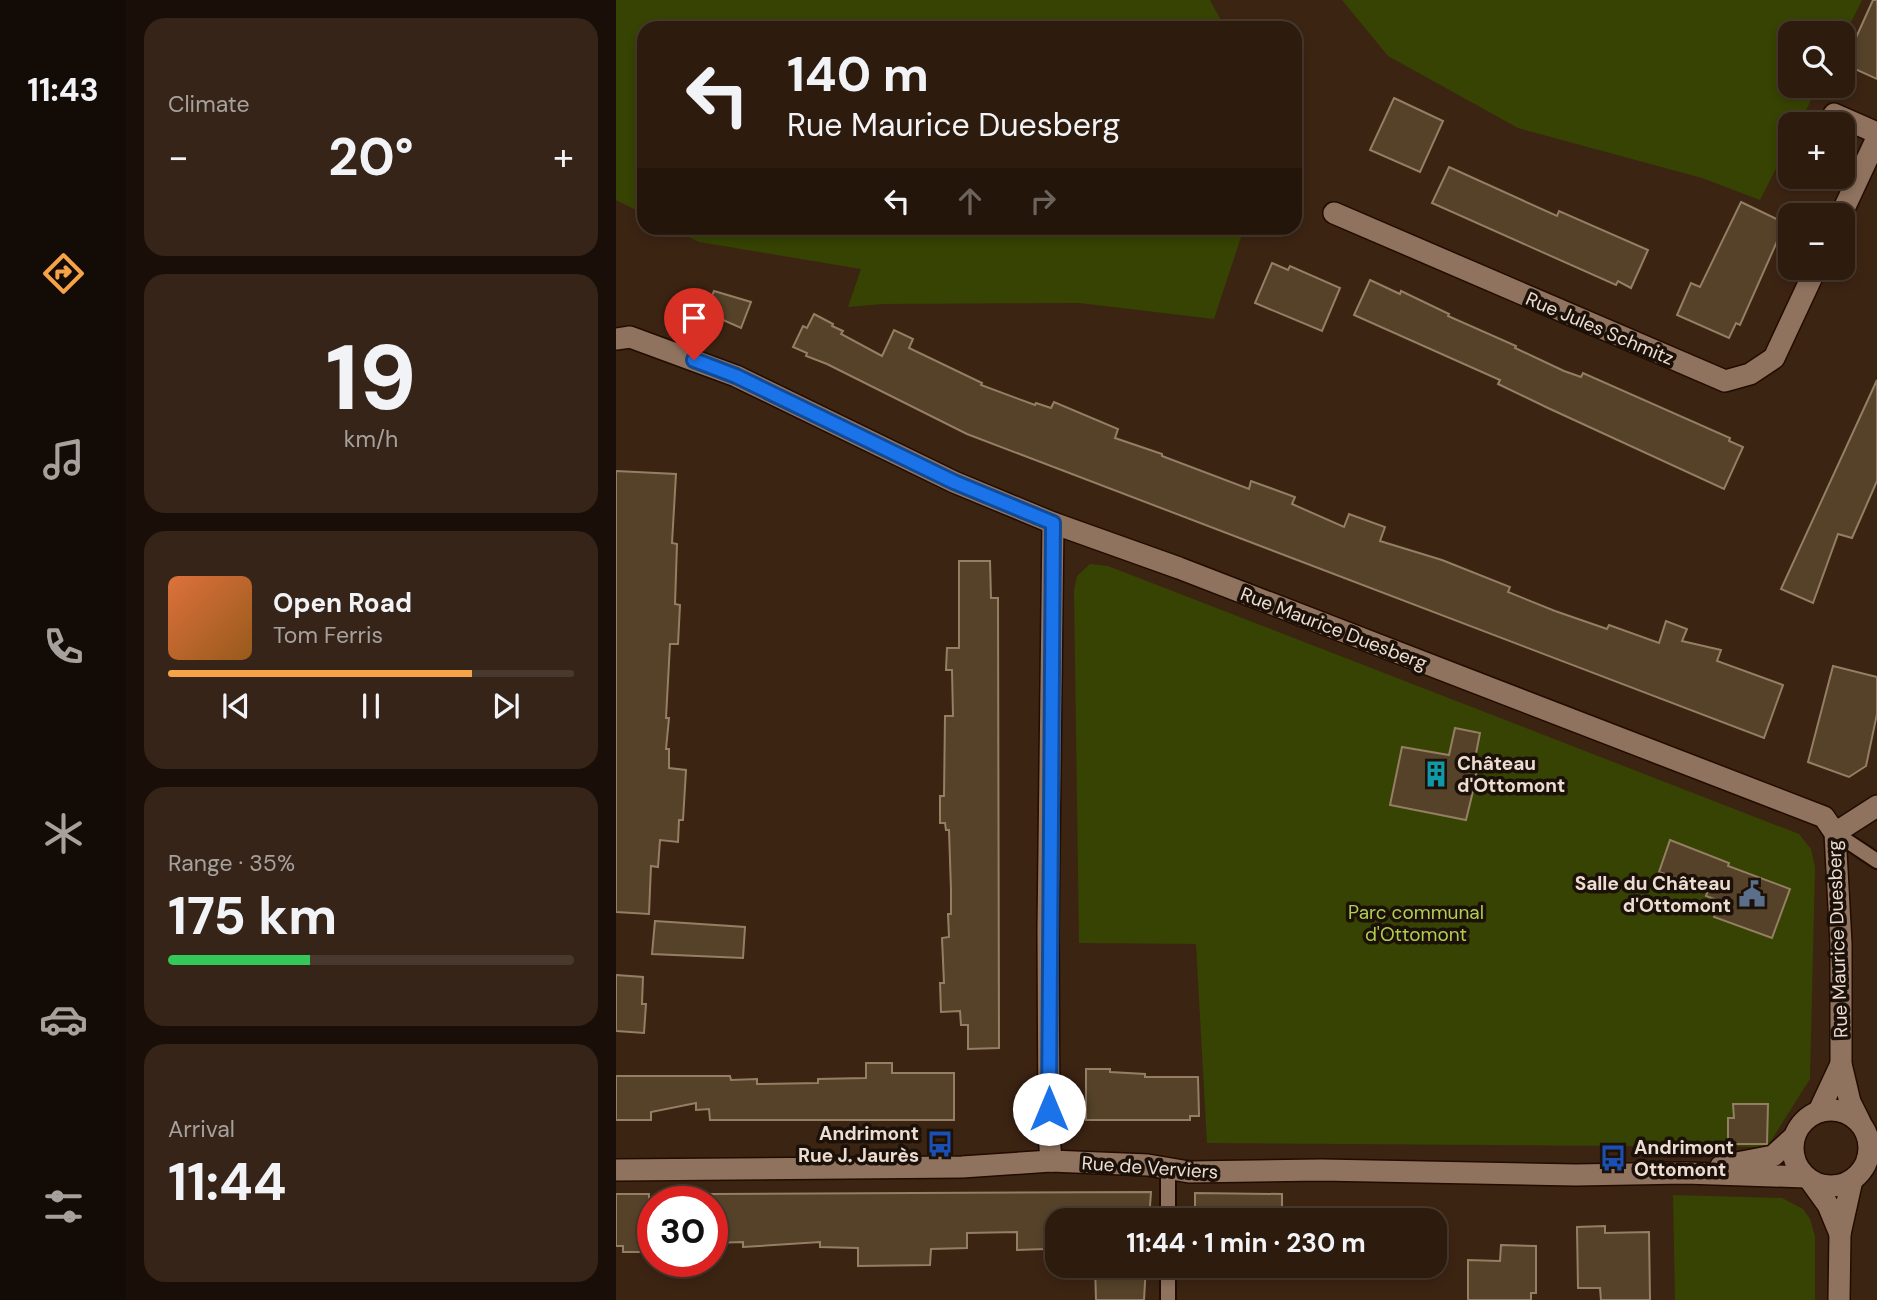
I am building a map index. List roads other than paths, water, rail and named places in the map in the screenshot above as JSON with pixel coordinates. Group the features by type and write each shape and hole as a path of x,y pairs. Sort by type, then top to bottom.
{"street":[{"path":"1846,203 1877,135 1855,124"},
{"name":"Rue Jules Schmitz","path":"1334,213 1726,381 1750,374 1774,358 1810,280"},
{"name":"Rue Maurice Duesberg","path":"616,339 630,337 736,376 954,482 1053,523 1179,568 1824,817 1835,834 1841,944 1841,1064 1850,1102 1860,1122"},
{"path":"1051,1161 1048,930 1053,523"},
{"path":"1835,834 1877,806"},
{"name":"Rue Maurice Duesberg","path":"1819,1111 1841,1064"},
{"path":"1839,1300 1840,1234 1873,1145 1860,1122 1848,1114 1834,1110 1819,1111 1799,1126 1794,1137 1793,1152 1797,1166 1828,1205 1840,1234"},
{"name":"Rue de Verviers","path":"1685,1173 1773,1156 1794,1137"},
{"name":"Rue de Verviers","path":"616,1170 962,1167 1051,1161 1148,1165 1189,1172 1321,1170 1576,1175 1685,1173 1808,1179"},
{"path":"1808,1179 1823,1186 1837,1186 1862,1177"}],"lane":[{"path":"1835,834 1877,861"},
{"path":"1168,1170 1168,1208"},
{"path":"1168,1278 1168,1300"}],"place":[{"name":"Château d'Ottomont","path":"1436,774"},
{"name":"Salle du Château d'Ottomont","path":"1752,894"},
{"name":"Andrimont Rue J. Jaurès","path":"940,1144"},
{"name":"Andrimont Ottomont","path":"1613,1158"}],"park label":[{"name":"Parc communal d'Ottomont","path":"1416,923"}]}
